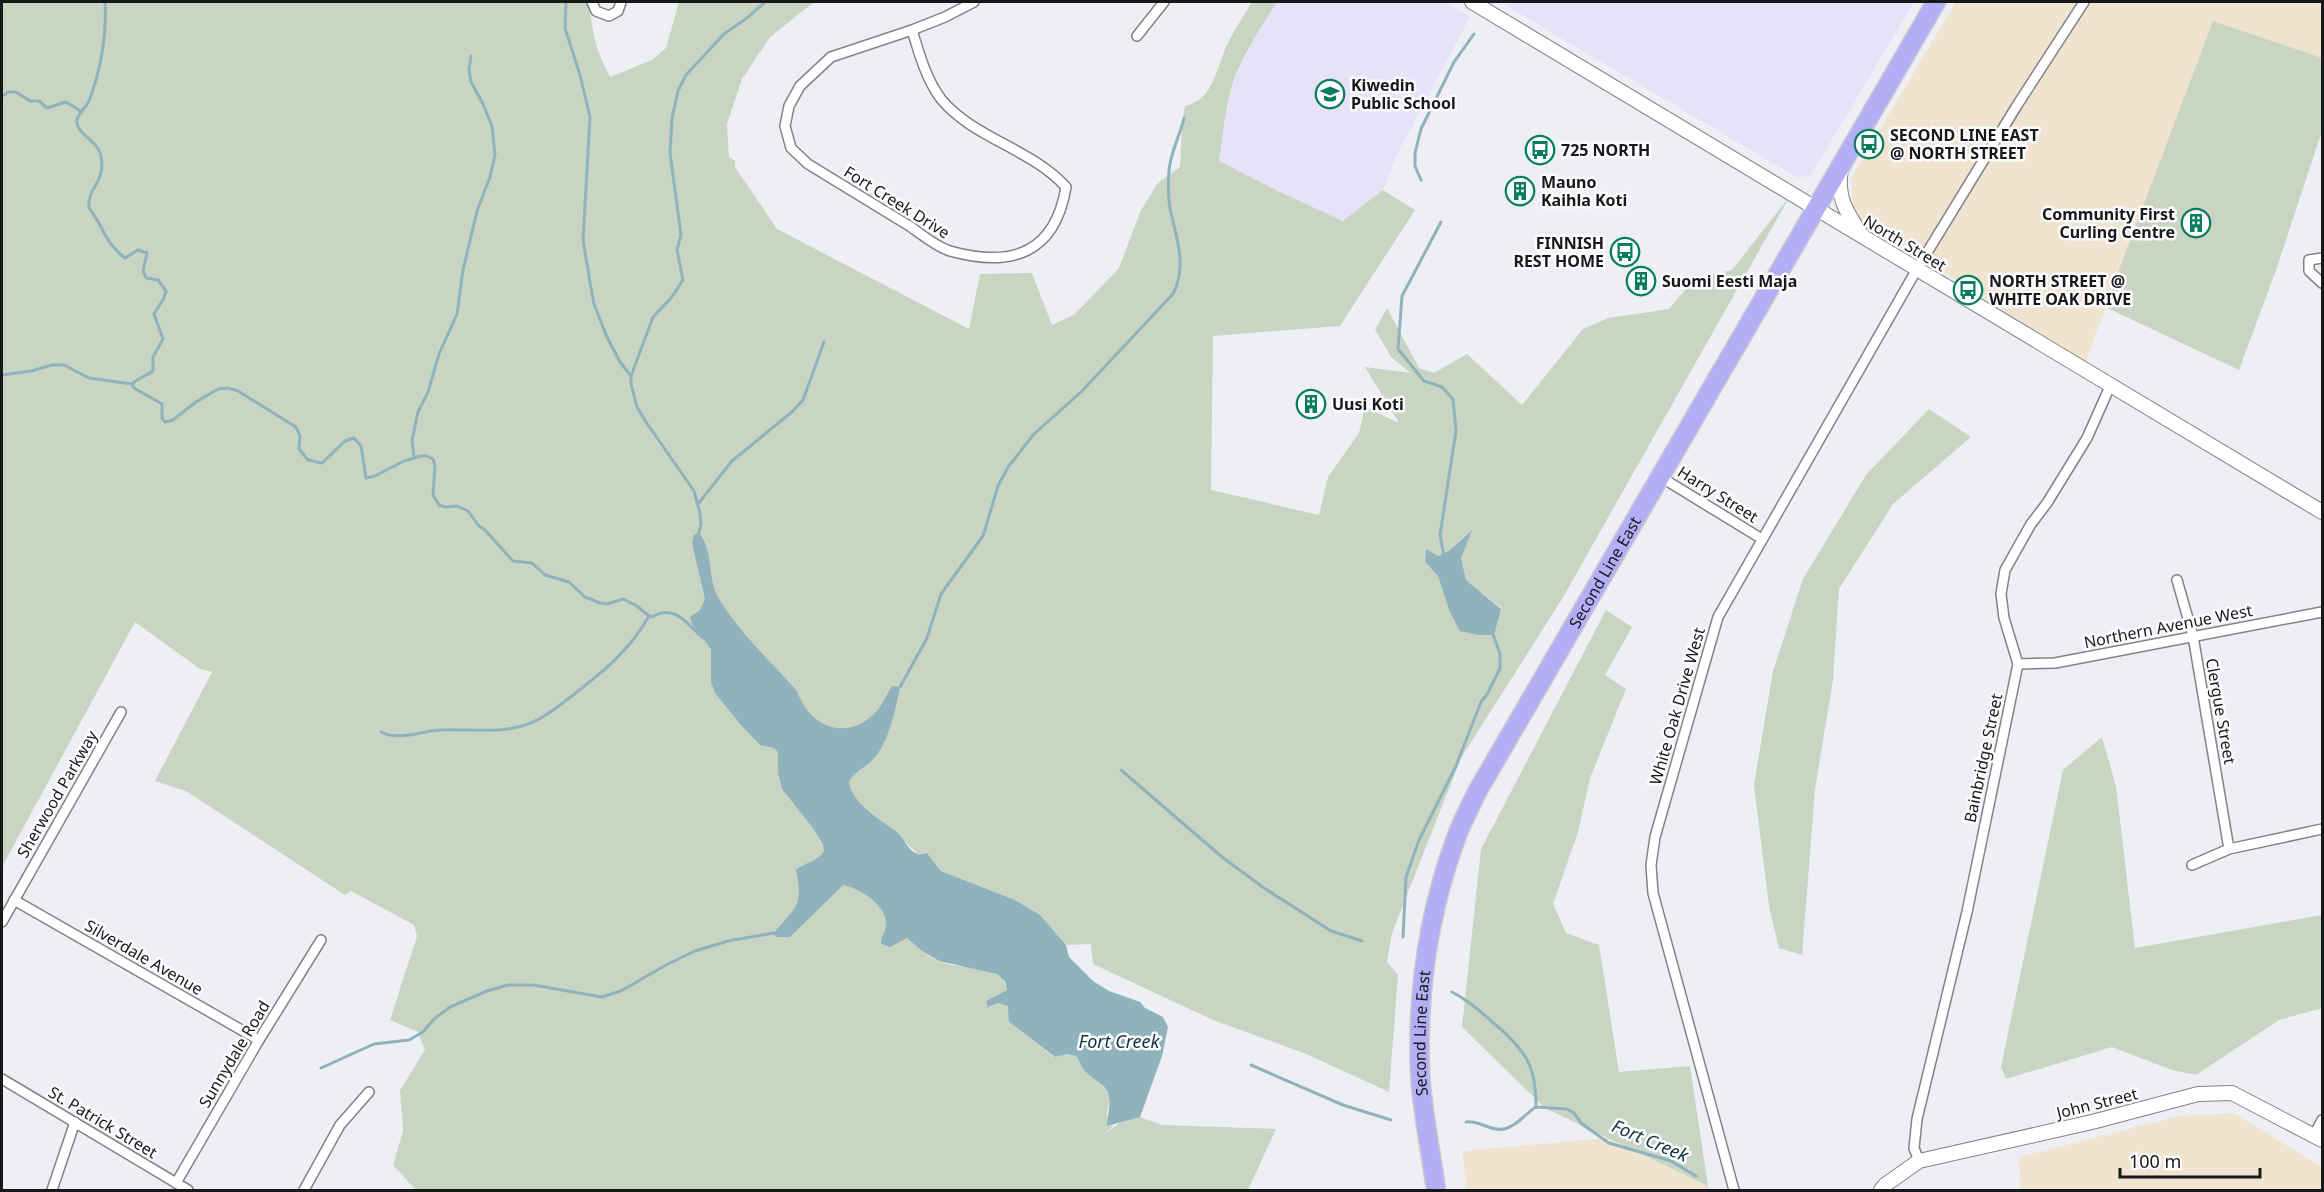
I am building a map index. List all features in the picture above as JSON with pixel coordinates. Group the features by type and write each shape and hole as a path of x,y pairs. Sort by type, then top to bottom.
{"highway":[{"name":"Second Line East","path":"1436,1191 1423,1111 1420,1072 1421,1020 1428,947 1444,874 1457,836 1478,792 1659,476 1936,2"}],"street":[{"path":"592,2 593,7 600,14 609,16 618,11 621,2"},
{"name":"Fort Creek Drive","path":"912,30 929,79 941,99 962,118 1053,172 1066,187 1063,205 1053,225 1040,242 1021,254 999,259 948,251 808,164 791,148 785,126 789,106 801,86 831,57 912,30 945,17 965,4 974,2"},
{"path":"1137,36 1164,2"},
{"name":"North Street","path":"1472,2 2322,512"},
{"name":"White Oak Drive West","path":"1734,1191 1653,893 1651,865 1655,837 1718,617 1917,269 2016,107 2084,2"},
{"path":"1842,162 1838,181 1841,201 1864,238"},
{"path":"2322,258 2309,260 2309,271 2322,283"},
{"name":"Bainbridge Street","path":"1919,1161 1914,1148 1917,1119 1966,912 2018,664 2004,618 2001,594 2005,570 2031,524 2047,503 2087,438 2111,384"},
{"name":"Harry Street","path":"1659,476 1762,539"},
{"name":"Clergue Street","path":"2177,580 2193,636 2229,849"},
{"name":"Northern Avenue West","path":"2018,664 2055,663 2322,612"},
{"name":"Sherwood Parkway","path":"2,922 121,712"},
{"path":"2192,865 2229,849 2322,829"},
{"name":"Silverdale Avenue","path":"14,900 259,1040"},
{"name":"Sunnydale Road","path":"176,1183 259,1040 321,940"},
{"name":"St. Patrick Street","path":"2,1079 188,1191"},
{"path":"304,1191 340,1125 369,1092"},
{"name":"John Street","path":"1881,1191 1885,1185 1919,1161 2092,1122 2198,1094 2232,1093 2318,1138"},
{"path":"2318,1138 2322,1120"},
{"path":"52,1191 75,1122"}],"shaded area":[{"name":"Kiwedin Public School","path":"1277,2 1446,2 1470,17 1398,152 1383,190 1344,221 1218,161 1226,113 1236,75 1259,29"},
{"path":"1500,2 1914,2 1811,175 1798,178"},
{"path":"1956,2 2322,2 2322,58 2213,21 2085,363 1853,214 1851,178"},
{"path":"2234,1113 2322,1167 2322,1190 2021,1190 2019,1157 2179,1116"},
{"path":"1607,1138 1708,1186 1712,1190 1467,1190 1462,1151"}],"green space":[{"path":"2,2 589,2 595,41 610,77 652,60 666,48 679,2 814,2 770,37 742,79 727,124 729,157 735,161 735,167 777,229 969,329 980,274 1032,273 1052,325 1075,314 1119,268 1141,210 1158,183 1180,167 1185,106 1203,97 1209,89 1228,43 1252,2 1277,2 1236,74 1227,106 1219,161 1343,221 1383,190 1415,210 1340,326 1213,336 1211,490 1319,515 1328,477 1359,433 1365,407 1399,423 1365,367 1411,373 1392,358 1375,330 1387,308 1419,368 1434,373 1467,354 1522,405 1583,329 1608,318 1669,309 1694,279 1732,270 1790,196 1562,599 1461,758 1392,933 1387,962 1398,975 1389,1092 1304,1053 1213,1020 1093,964 1091,944 1066,945 1040,915 1015,900 941,871 927,853 918,854 905,842 885,931 899,940 907,938 938,961 988,971 1003,978 1007,990 986,1001 989,1007 998,1003 1009,1006 1009,1022 1054,1057 1067,1054 1076,1056 1086,1072 1102,1083 1110,1098 1107,1114 1108,1126 1114,1125 1104,1134 1124,1120 1140,1117 1162,1125 1276,1129 1248,1190 416,1190 393,1165 403,1131 400,1090 425,1050 418,1032 390,1020 417,936 414,925 351,891 345,895 186,791 155,781 212,672 200,669 135,622 2,867","holes":["1470,531 1461,558 1466,580 1501,608 1449,610 1438,576 1425,562 1426,550 1437,556 1450,550"]},
{"path":"2213,21 2322,58 2322,131 2276,270 2239,370 2105,307"},
{"path":"1929,409 1971,437 1893,504 1839,589 1833,680 1815,789 1802,955 1779,948 1769,906 1754,785 1773,671 1803,579 1866,475"},
{"path":"1606,610 1632,627 1605,675 1626,689 1590,778 1578,832 1553,904 1566,933 1599,945 1619,1072 1690,1066 1708,1186 1545,1108 1462,1027 1481,849"},
{"path":"2102,737 2116,786 2135,948 2322,915 2322,1008 2279,1020 2196,1075 2172,1070 2112,1047 2006,1079 2001,1067 2063,770"}],"water":[{"path":"1472,530 1461,558 1466,580 1501,609 1494,635 1460,631 1449,610 1438,576 1425,562 1426,549 1438,556 1450,550"},
{"name":"Fort Creek","path":"697,533 704,540 707,548 713,583 719,599 736,624 797,691 810,713 819,721 840,728 851,727 863,722 877,711 892,686 900,687 888,733 880,750 849,782 851,790 861,804 898,833 912,851 919,854 927,853 941,871 1015,900 1040,915 1066,945 1069,957 1093,981 1109,991 1140,1002 1145,1008 1163,1017 1168,1027 1162,1056 1140,1117 1107,1126 1110,1104 1108,1093 1085,1071 1076,1056 1067,1054 1055,1057 1009,1022 1008,1006 998,1003 988,1007 986,1001 1007,990 1005,981 997,974 939,961 922,951 907,938 890,947 881,944 886,924 884,915 876,903 857,890 843,885 790,937 776,937 774,933 796,906 799,892 796,870 821,855 824,851 823,844 782,789 778,773 778,752 774,748 760,745 715,693 711,682 711,649 692,624 690,617 700,610 705,599 692,543"}],"waterway":[{"name":"Fort Creek","path":"105,2 105,27 100,64 89,101 77,120 79,129 96,146 101,156 101,173 91,195 89,208 108,240 125,258 138,250 147,253 143,271 146,278 158,280 166,291 154,314 163,339 153,357 153,371 132,384"},
{"path":"566,2 565,28 590,117 583,240 591,288 594,304 606,335 620,362 631,376"},
{"path":"699,533 700,513 694,491 637,407 631,376 653,317 671,298 683,280 677,250 681,235 670,153 672,118 678,91 686,75 724,34 765,2"},
{"path":"1421,180 1415,166 1415,153 1421,129 1454,62 1474,34"},
{"path":"414,457 412,440 418,412 428,392 439,354 457,314 463,270 477,211 490,177 495,155 492,126 471,82 469,69 471,56"},
{"name":"Fort Creek","path":"2,96 9,92 16,92 30,101 39,101 47,108 66,102 82,112"},
{"path":"900,687 927,638 941,594 983,536 998,486 1008,467 1034,434 1081,392 1173,294 1179,274 1180,254 1169,203 1168,187 1171,158 1184,118"},
{"path":"1441,222 1402,296 1398,349 1424,381 1442,387 1453,399 1456,431 1440,535 1444,556"},
{"path":"698,504 732,461 793,411 803,400 824,342"},
{"name":"Fort Creek","path":"2,375 52,365 64,365 89,378 132,384 134,388 162,404 162,418 165,422 173,420 218,389 228,388 238,391 296,427 300,436 299,449 308,460 322,463 345,441 354,438 361,446 366,478 375,476 404,461 427,456 433,459 435,465 433,495 439,505 457,506 468,511 478,525 513,561 532,563 545,575 569,582 585,597 607,604 623,599 637,606 649,616"},
{"name":"Fort Creek","path":"649,616 667,612 674,614 703,638"},
{"path":"381,732 402,736 440,730 499,730 533,722 554,710 605,669 633,640 649,616"},
{"path":"1403,937 1406,877 1419,840 1456,766 1481,702 1500,668 1500,654 1492,631"},
{"path":"1121,770 1222,857 1264,888 1331,931 1362,941"},
{"path":"321,1068 374,1044 409,1040 423,1032 434,1019 450,1007 487,991 508,985 533,985 602,997 621,991 695,951 728,941 774,933"},
{"path":"1452,992 1481,1012 1523,1053 1532,1071 1536,1107"},
{"name":"Fort Creek","path":"1251,1065 1343,1105 1391,1120"},
{"name":"Fort Creek","path":"1466,1122 1504,1129 1517,1123 1536,1107 1567,1109 1574,1113 1582,1124 1609,1143 1671,1161 1696,1176"}],"place":[{"name":"Kiwedin Public School","path":"1330,94"},
{"name":"SECOND LINE EAST @ NORTH STREET","path":"1869,144"},
{"name":"725 NORTH","path":"1540,150"},
{"name":"Mauno Kaihla Koti","path":"1520,191"},
{"name":"Community First Curling Centre","path":"2196,223"},
{"name":"FINNISH REST HOME","path":"1625,252"},
{"name":"Suomi Eesti Maja","path":"1641,281"},
{"name":"NORTH STREET @ WHITE OAK DRIVE","path":"1968,290"},
{"name":"Uusi Koti","path":"1311,404"}]}
